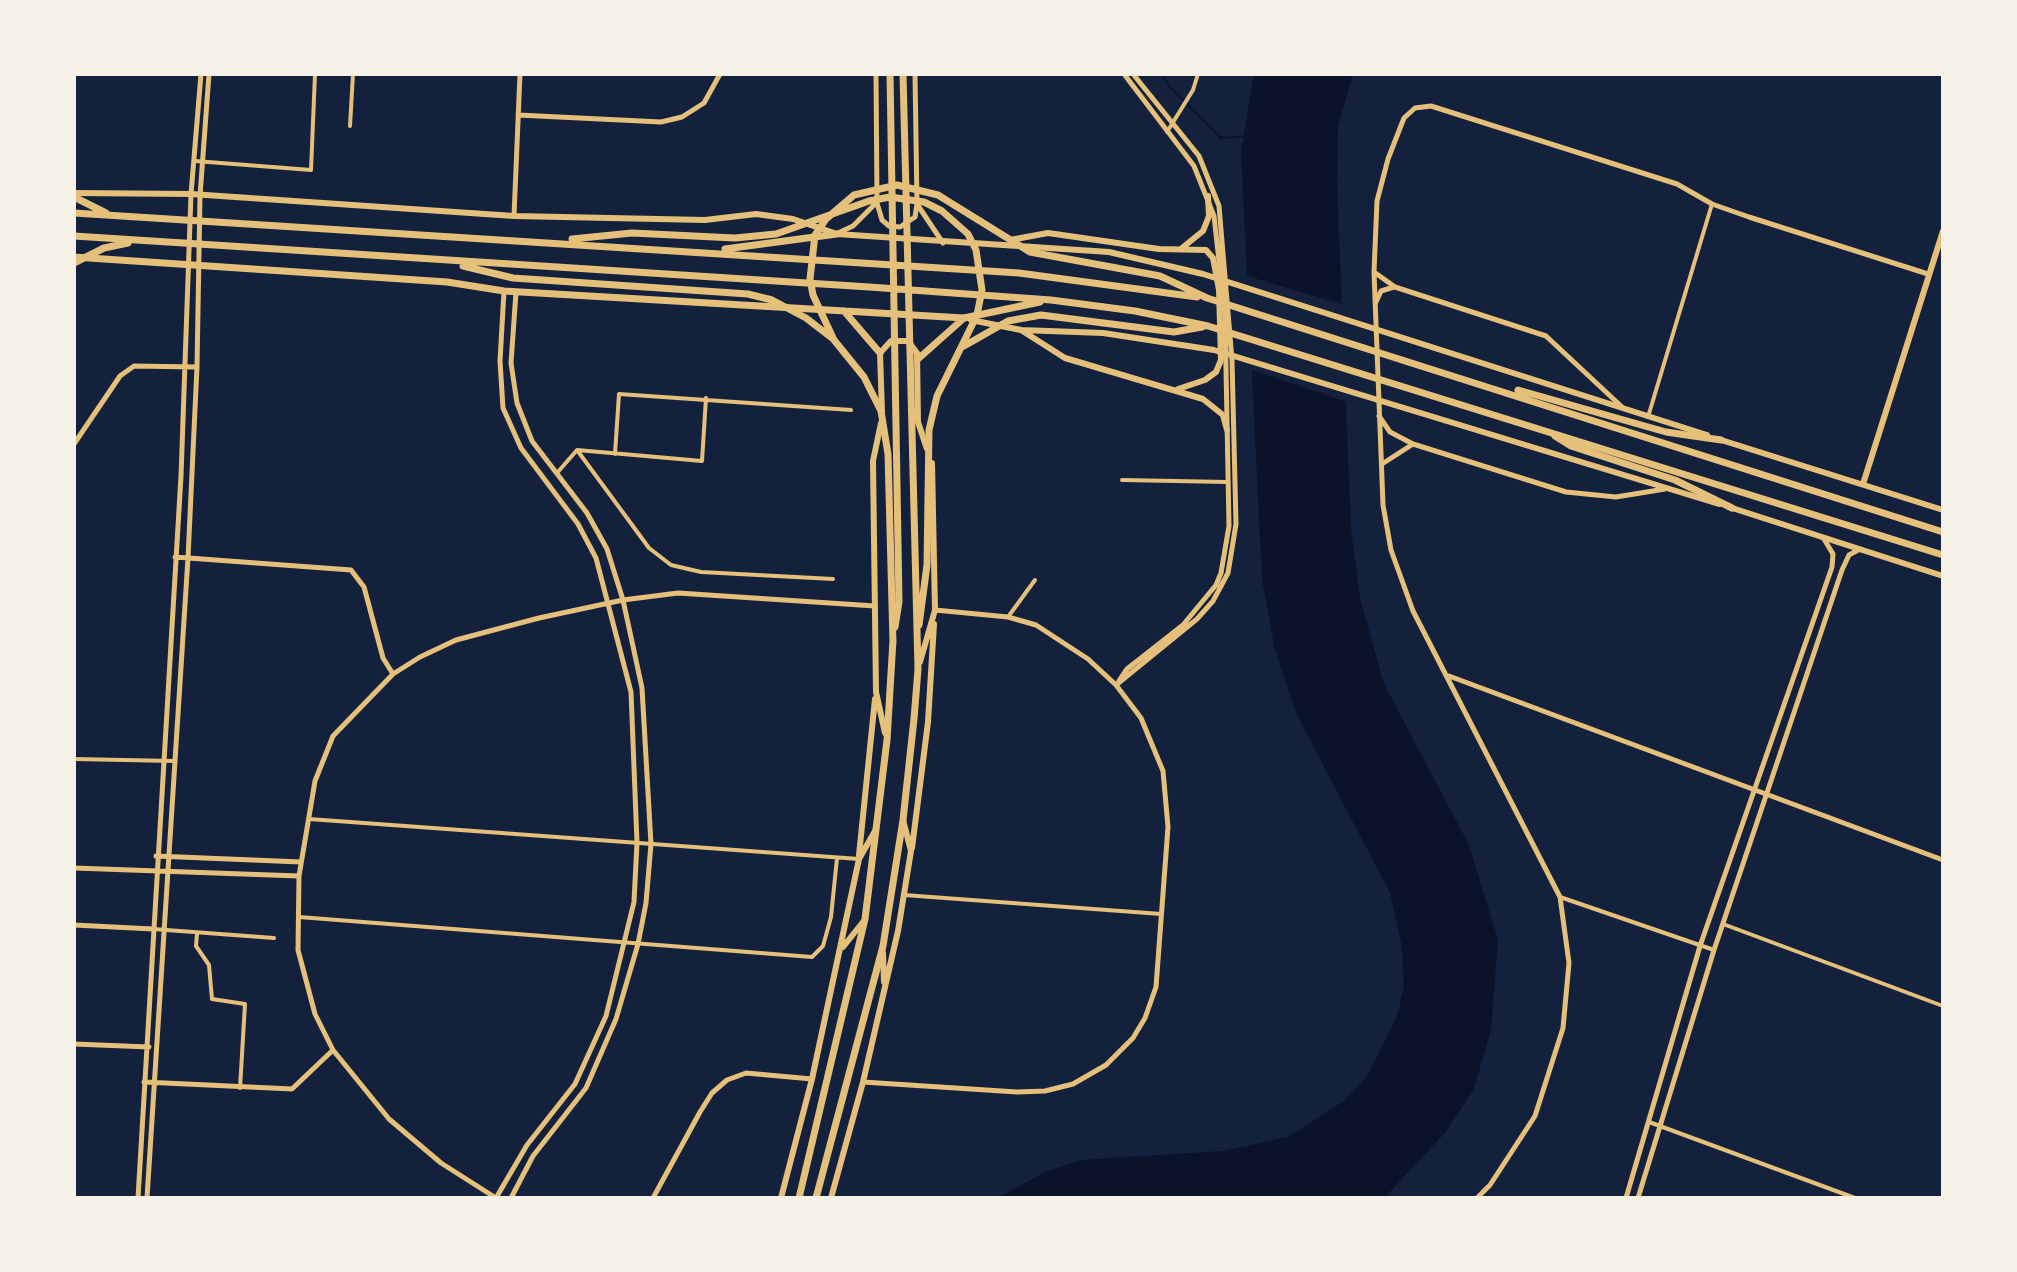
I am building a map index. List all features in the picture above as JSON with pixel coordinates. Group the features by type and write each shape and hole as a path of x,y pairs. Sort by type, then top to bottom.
{"main road":[{"path":"799,1198 865,919 887,740 898,574 890,74"},
{"path":"816,1198 883,946 903,820 918,669 913,572 903,74"},
{"path":"893,643 888,454 881,411 864,377 834,340 813,295 810,279 815,235 839,205 874,188 918,187 938,195 1005,240 1030,252 1160,276 1207,298 1483,383 1943,532"},
{"path":"74,195 191,194 514,216 705,220 756,214 793,219 837,234"},
{"path":"74,195 116,216"},
{"path":"1179,249 1203,231 1209,216 1208,196"},
{"path":"546,241 632,233 735,238 776,234 869,201 890,197 924,202 942,211 968,234 982,272 977,315 937,396 929,430 926,464 927,565 916,643"},
{"path":"74,213 284,229 546,241 1059,276 1207,298"},
{"path":"1863,484 1943,231"},
{"path":"991,243 1048,233 1206,250 1213,258 1219,290 1221,360 1216,372 1205,380 1178,389"},
{"path":"702,251 837,234 943,244 991,243 1109,252 1203,274 1943,510"},
{"path":"74,236 1051,300 1135,311 1208,326 1943,555"},
{"path":"74,260 104,248 136,241"},
{"path":"74,260 193,263 447,282 516,292 964,318 1021,330 1103,333 1214,350 1732,508 1943,576"},
{"path":"445,262 513,278 748,294 772,300 795,312 834,340"},
{"path":"918,359 964,318 1051,300"},
{"path":"781,1198 812,1079 859,859 876,692 873,461 882,419 880,353 844,311"},
{"path":"962,347 1021,317 1059,315 1174,332 1208,326"},
{"path":"1021,330 1065,358 1178,389 1216,407 1227,430"},
{"path":"832,1198 885,994 904,895 928,722 935,610 932,462 918,422 918,359 914,346 900,340 891,341 880,353"},
{"path":"1483,383 1550,396 1666,432 1721,440"},
{"path":"1546,431 1571,446 1675,480 1732,508"},
{"path":"918,669 935,610"},
{"path":"876,692 887,740"},
{"path":"903,820 911,851"},
{"path":"859,859 876,828"},
{"path":"842,948 865,919"},
{"path":"883,946 885,994"}],"street":[{"path":"147,1198 188,558 197,367 191,194 201,74"},
{"path":"138,1198 186,367 209,74"},
{"path":"195,161 311,170 315,74"},
{"path":"350,126 353,74"},
{"path":"514,216 520,74"},
{"path":"518,115 661,122 682,117 704,103 720,74"},
{"path":"876,74 877,202 882,220 889,226 900,227 915,217 917,204 915,74"},
{"path":"1116,685 1127,669 1183,625 1216,585 1229,526 1221,276 1214,216 1194,166 1124,74"},
{"path":"1116,685 1197,619 1228,573 1236,524 1232,360 1221,222 1214,187 1199,156 1133,74"},
{"path":"1167,132 1189,97 1198,74"},
{"path":"1477,1198 1490,1185 1535,1116 1563,1028 1569,963 1560,897 1413,611 1391,550 1381,464 1374,272 1377,201 1404,118 1415,108 1431,106 1677,184 1712,204 1928,274"},
{"path":"837,234 853,226 877,202"},
{"path":"917,204 943,244"},
{"path":"1648,417 1712,204"},
{"path":"1374,272 1395,287 1546,336 1625,410"},
{"path":"1375,304 1381,291 1395,287"},
{"path":"504,291 500,361 503,408 521,448 578,524 596,558 608,603 631,692 637,843 634,902 627,942 606,1016 575,1084 527,1145 496,1198 441,1163 389,1119 333,1050 315,1014 305,983 298,950 299,876 315,781 333,736 393,674 456,640 608,603 678,593 876,606"},
{"path":"511,1198 533,1156 586,1088 616,1019 638,944 646,903 651,844 642,688 623,600 607,549 587,513 532,441 517,403 511,363 516,292"},
{"path":"74,444 120,376 134,366 197,367"},
{"path":"615,454 619,394 851,410"},
{"path":"577,450 702,461 706,398"},
{"path":"1379,416 1390,432 1413,444 1566,492 1616,497 1666,489"},
{"path":"1381,464 1413,444"},
{"path":"556,475 577,450"},
{"path":"577,450 649,548 671,565 701,572 833,579"},
{"path":"1122,480 1228,482"},
{"path":"1626,1198 1700,946 1832,567 1833,554 1824,538"},
{"path":"1638,1198 1714,950 1842,570 1849,555 1860,549"},
{"path":"175,557 351,570 364,587 383,658 393,674"},
{"path":"1008,617 1035,580"},
{"path":"863,1082 1017,1092 1045,1091 1073,1084 1106,1065 1133,1038 1145,1018 1156,987 1168,827 1163,771 1141,718 1116,685 1065,641 1036,625 1008,617 935,610"},
{"path":"1449,676 1943,860"},
{"path":"74,759 174,761"},
{"path":"307,819 859,859"},
{"path":"156,856 301,862"},
{"path":"299,917 812,957 823,946 831,917 837,858"},
{"path":"74,868 299,876"},
{"path":"904,895 1163,914"},
{"path":"1560,897 1714,950"},
{"path":"1723,924 1943,1006"},
{"path":"74,925 274,938"},
{"path":"197,934 196,946 209,965 212,999 245,1004 240,1088"},
{"path":"74,1044 157,1047"},
{"path":"144,1082 292,1089 333,1050"},
{"path":"653,1198 700,1112 712,1093 727,1080 746,1073 812,1079"},
{"path":"1649,1122 1855,1198"}],"water":[{"path":"1254,74 1353,74 1338,126 1337,184 1351,528 1360,598 1384,684 1469,845 1498,940 1491,1030 1474,1089 1444,1134 1384,1198 998,1198 1047,1171 1082,1160 1222,1151 1288,1137 1344,1101 1368,1075 1397,1016 1404,987 1402,947 1390,893 1296,713 1275,650 1262,580 1241,152"}],"pier":[{"path":"1244,275 1348,306 1353,404 1246,368"}],"waterway":[{"path":"1162,74 1169,86 1221,138 1244,136"}]}
